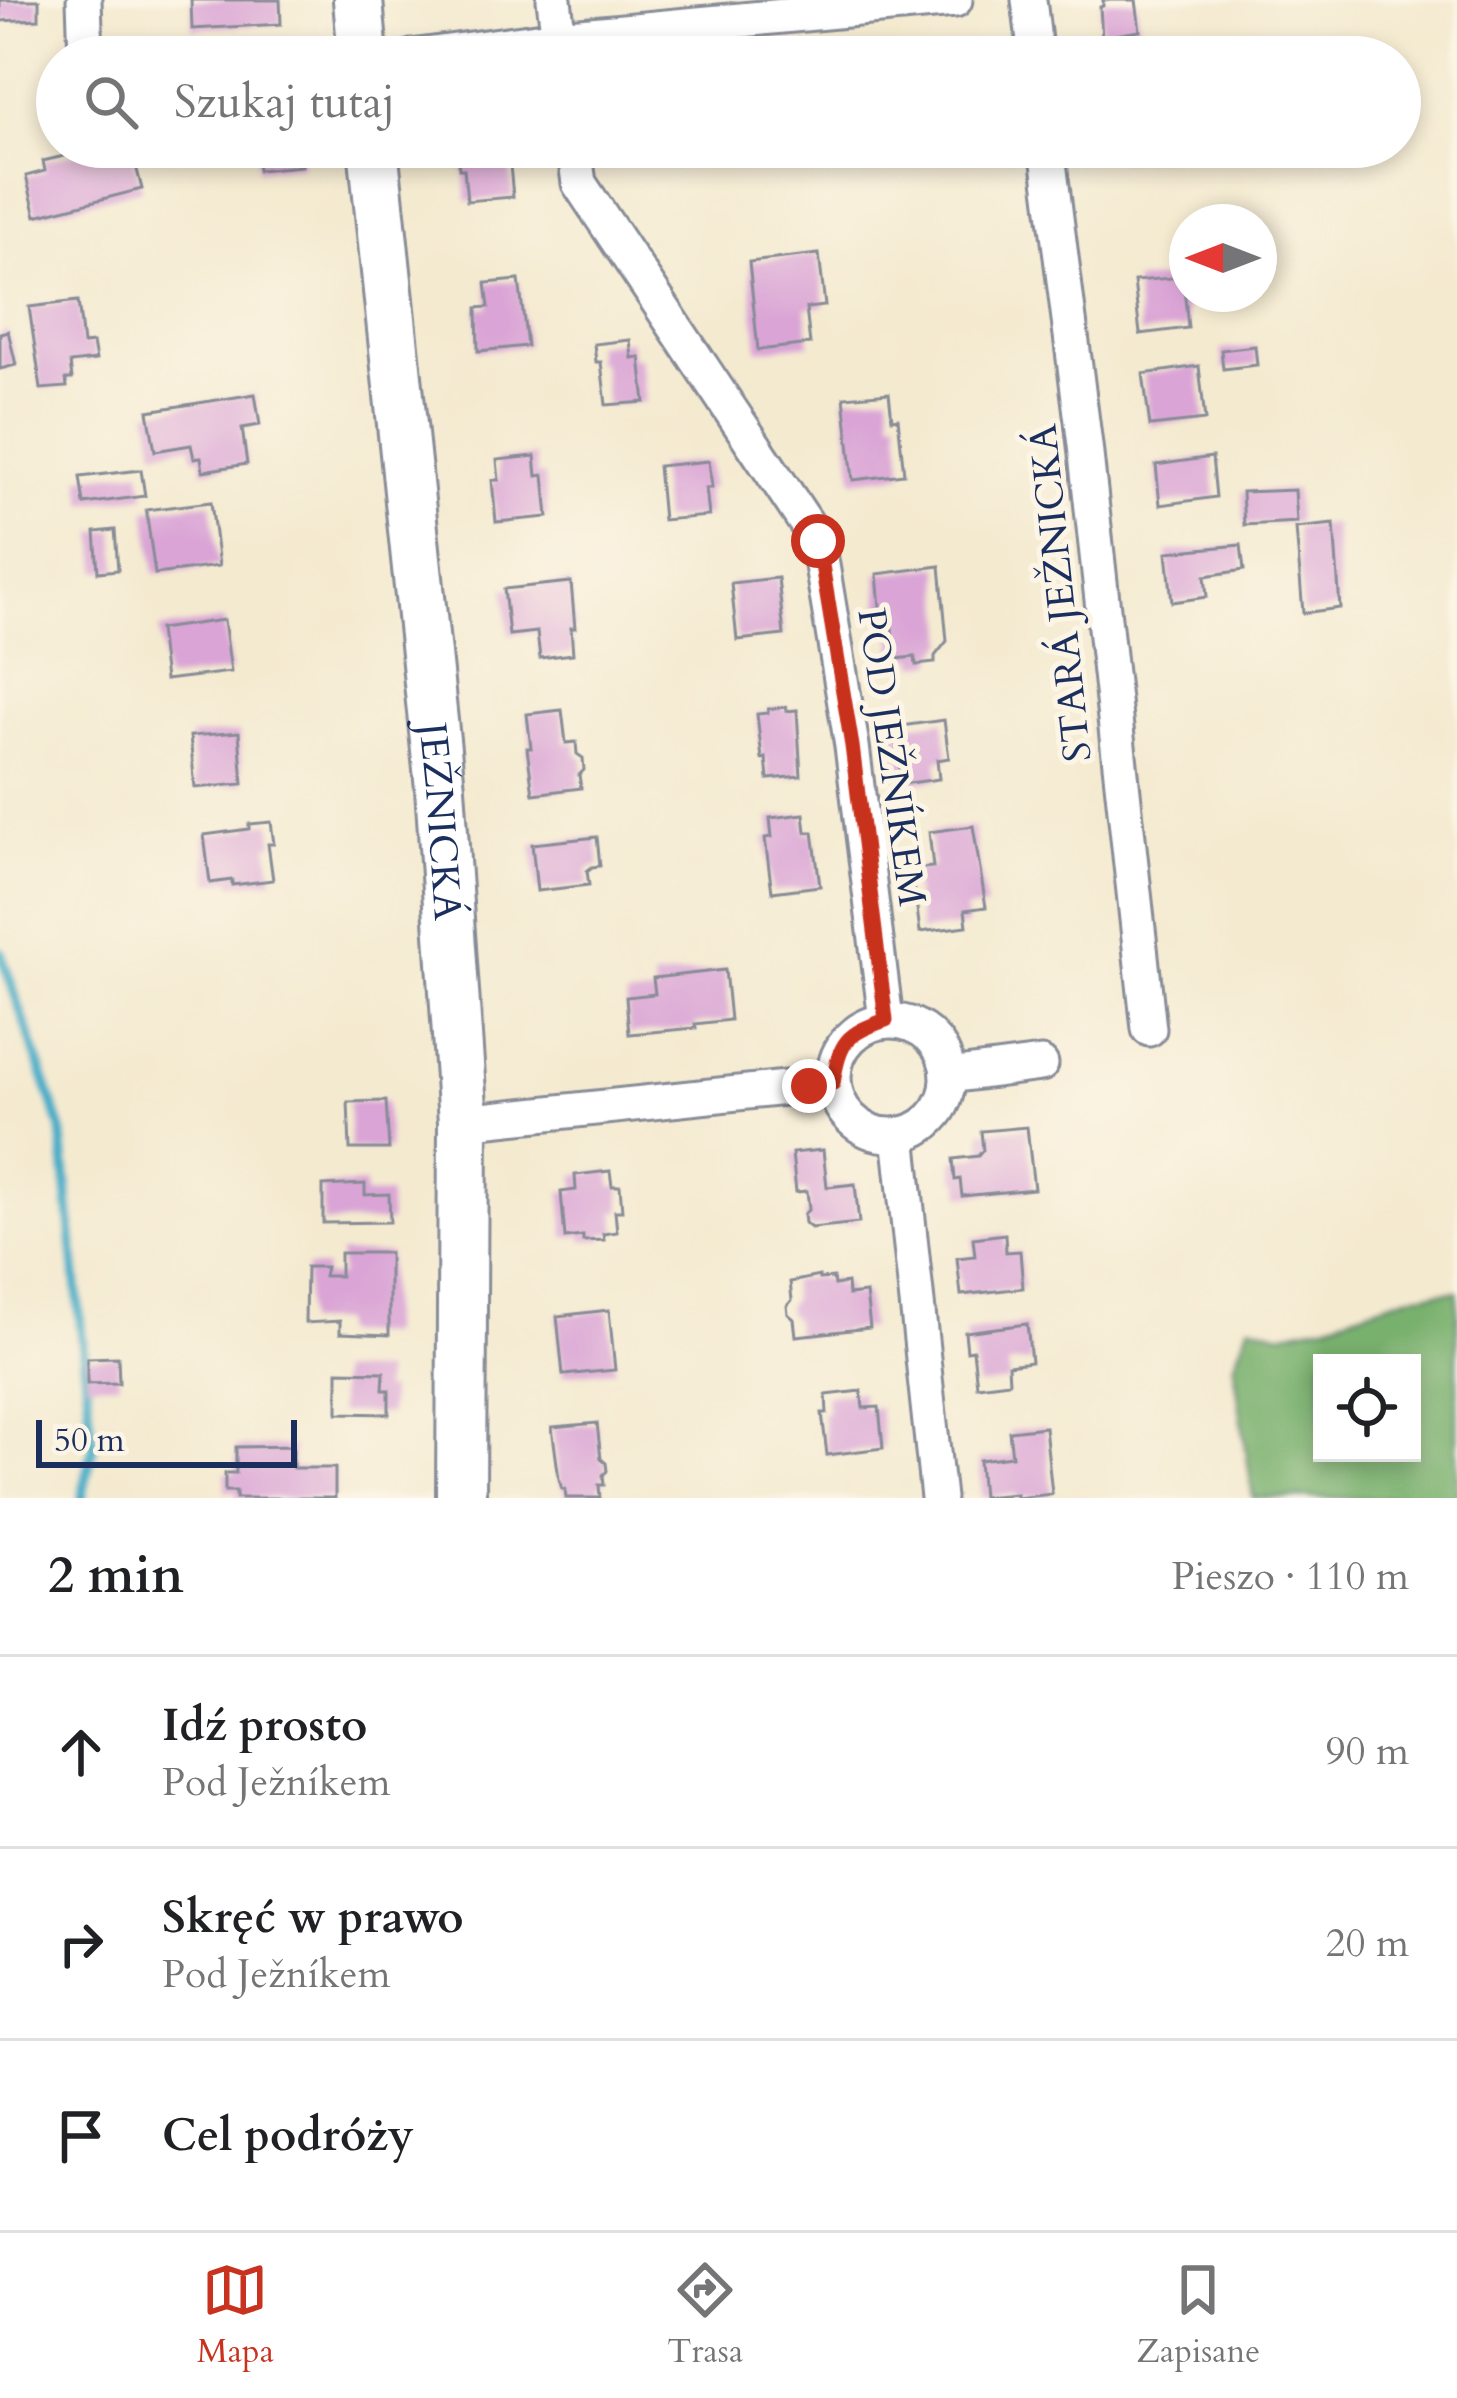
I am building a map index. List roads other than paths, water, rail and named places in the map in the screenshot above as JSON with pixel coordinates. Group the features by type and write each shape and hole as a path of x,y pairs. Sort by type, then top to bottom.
{"street":[{"path":"84,0 85,36"},
{"path":"358,0 361,36"},
{"path":"554,0 559,36"},
{"path":"624,36 786,8 955,0"},
{"path":"1029,0 1033,36"},
{"name":"JEŽNICKÁ","path":"375,168 440,788 463,1122 461,1498"},
{"name":"POD JEŽNÍKEM","path":"577,168 579,183 818,541 852,746 886,1020"},
{"name":"STARÁ JEŽNICKÁ","path":"1050,168 1088,468 1149,1029"},
{"path":"886,1020 917,1025 940,1046 949,1076 943,1103 925,1125 899,1135 869,1131 844,1112 833,1083 838,1053 858,1030 886,1020"},
{"path":"949,1076 1041,1064"},
{"path":"463,1122 833,1083"},
{"path":"899,1135 938,1498"}],"waterway":[{"path":"0,951 61,1128 93,1448 82,1498"}]}
